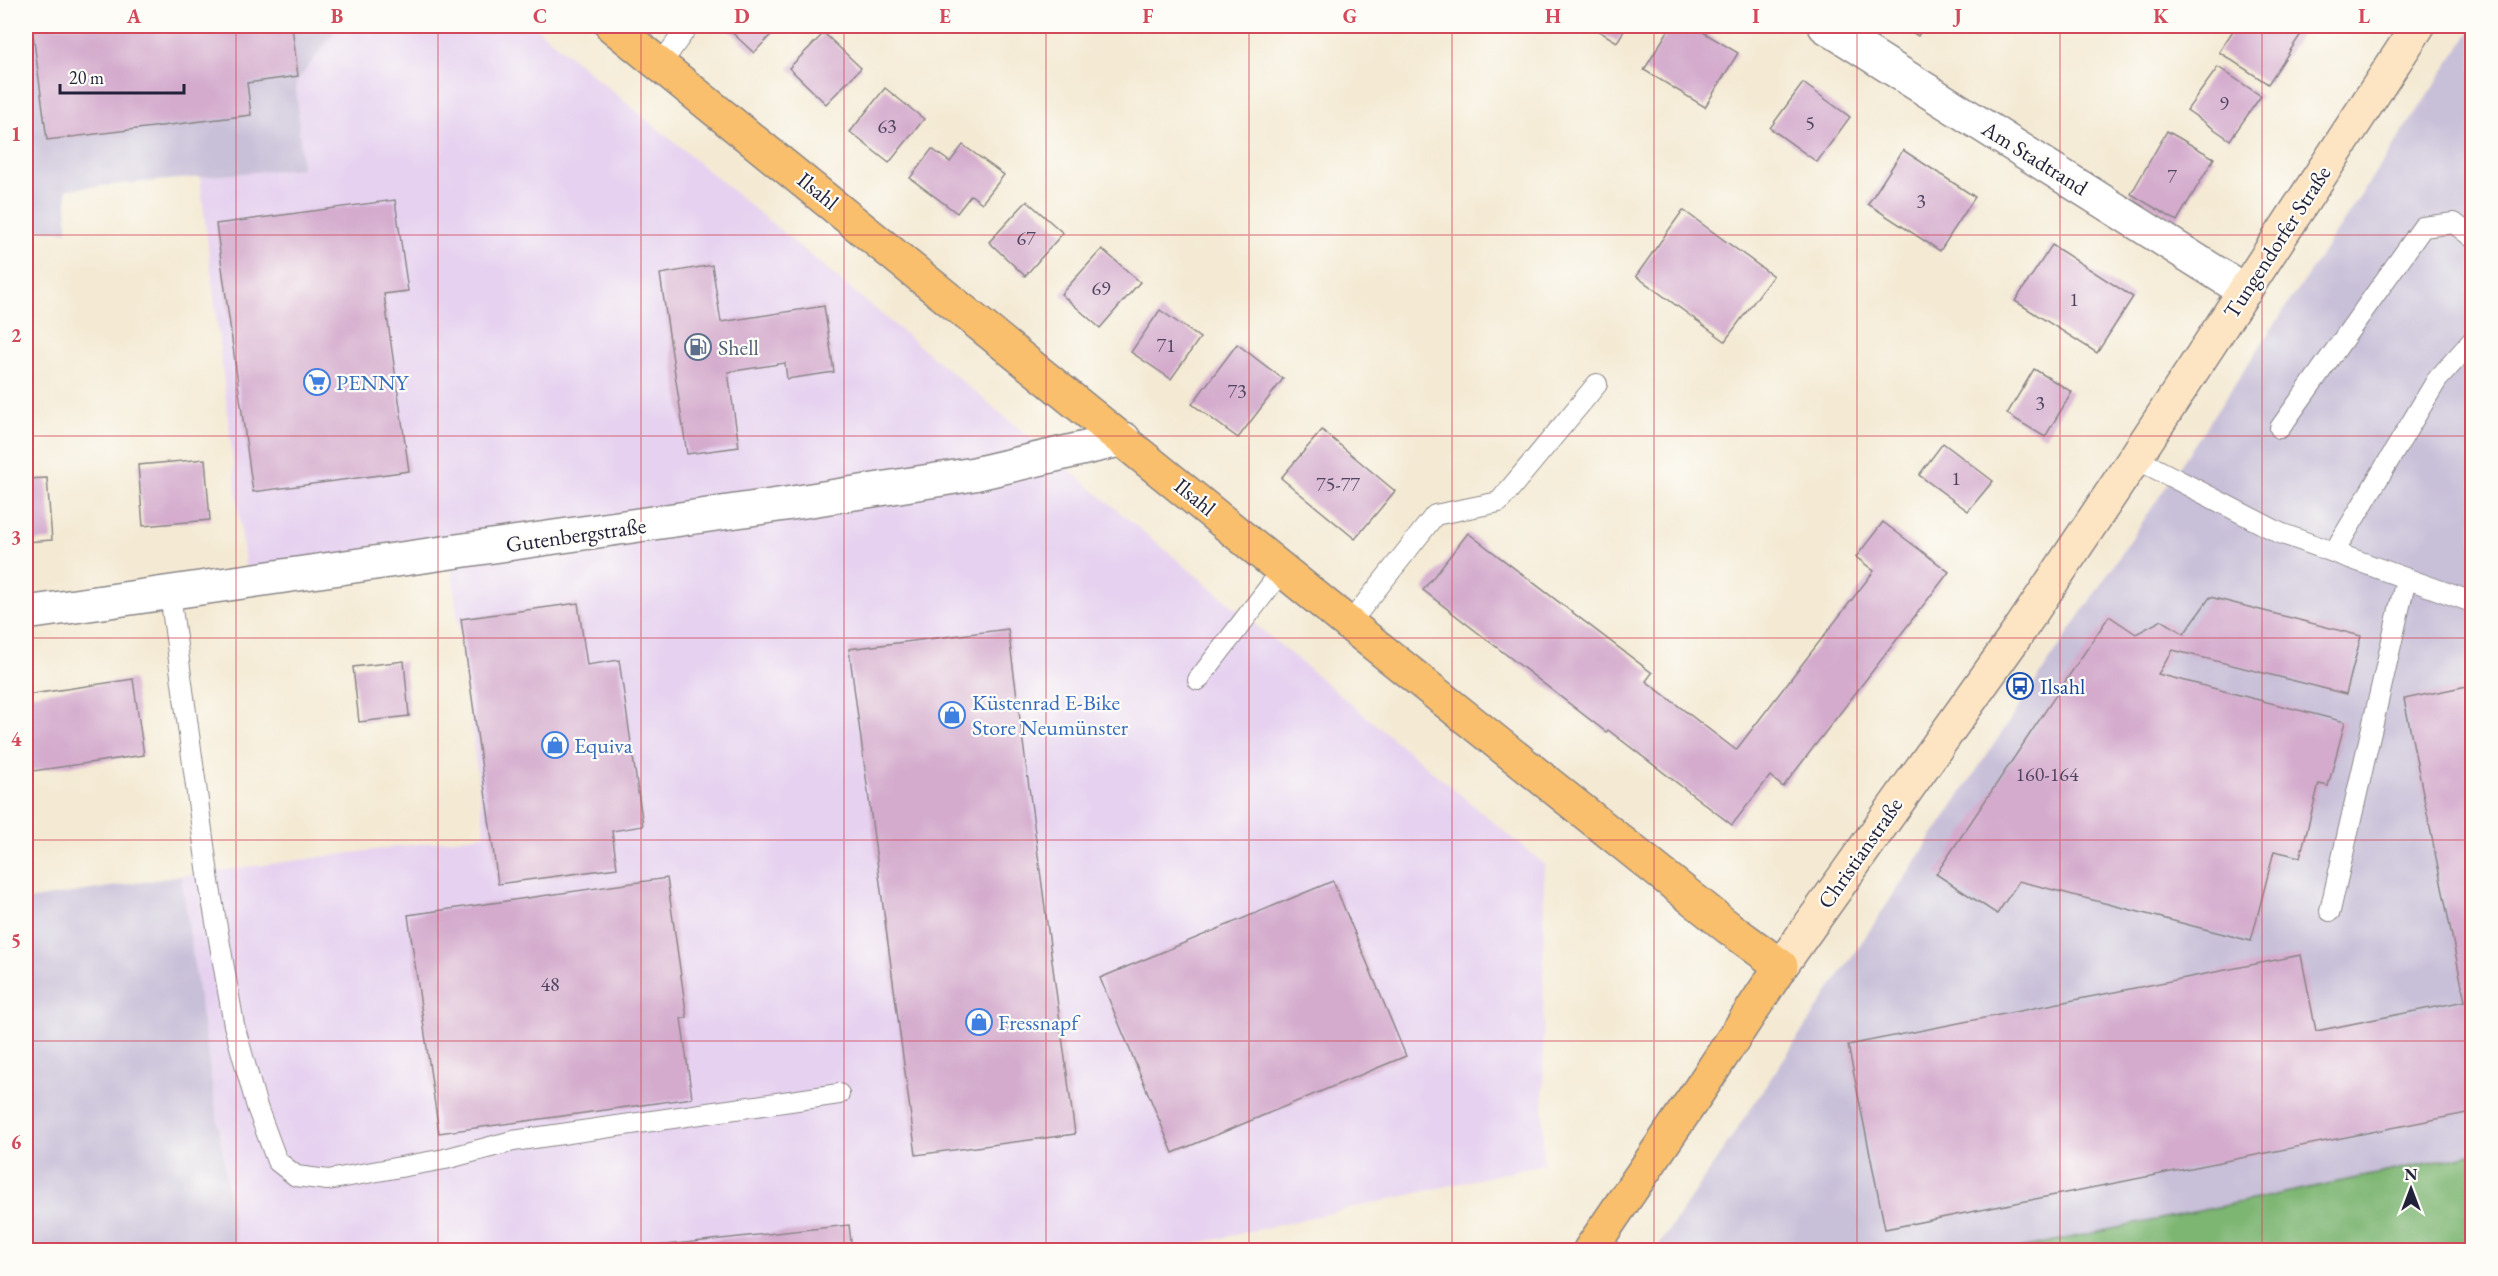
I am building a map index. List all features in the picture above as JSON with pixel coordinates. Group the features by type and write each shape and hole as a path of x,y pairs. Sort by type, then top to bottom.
{"main road":[{"name":"Ilsahl","path":"612,26 1124,439 1349,624 1729,928 1780,966"},
{"name":"Tungendorfer Straße","path":"2136,458 2418,26"},
{"name":"Christianstraße","path":"1590,1251 1780,966 2015,637 2136,458"}],"street":[{"name":"Am Stadtrand","path":"1825,26 2245,291"},
{"name":"Gutenbergstraße","path":"26,613 611,530 974,474 1124,439"}],"lane":[{"path":"661,64 688,26"},
{"path":"2280,428 2423,227 2454,223 2472,237"},
{"path":"2334,552 2437,380 2472,341"},
{"path":"1349,624 1435,515 1499,502 1597,384"},
{"path":"2136,458 2280,533 2472,602"},
{"path":"1198,680 1283,569"},
{"path":"2330,911 2406,579"},
{"path":"170,594 209,882 234,1025 256,1107 277,1161 296,1176 328,1180 445,1159 513,1141 839,1094"}],"shaded area":[{"path":"26,26 339,26 296,83 302,168 67,189 67,231 26,231"},
{"path":"339,26 534,26 1544,864 1543,1164 1169,1250 237,1250 181,876 485,835 448,543 246,572 200,177 302,168 296,83"},
{"path":"2472,29 2472,1154 2011,1250 1656,1250"},
{"path":"181,876 237,1250 26,1250 26,900"}],"green space":[{"path":"2472,1154 2472,1250 2011,1250"}],"building":[{"path":"32,26 292,26 298,76 247,83 251,115 47,140"},
{"path":"725,26 779,26 754,53"},
{"path":"1590,26 1627,26 1617,42"},
{"path":"1671,26 1693,26 1738,53 1705,107 1644,70"},
{"path":"1902,26 1924,26 1918,36"},
{"path":"2236,26 2294,26 2303,31 2268,84 2219,52"},
{"path":"824,33 861,68 826,104 789,68"},
{"path":"2218,67 2261,96 2230,140 2187,110"},
{"path":"1803,83 1850,117 1817,162 1770,128"},
{"path":"885,88 924,119 889,163 850,132"},
{"path":"2167,131 2214,158 2177,221 2131,194"},
{"path":"963,145 1004,175 982,203 971,195 957,213 910,178 932,149 950,162"},
{"path":"1903,150 1975,197 1940,251 1868,204"},
{"name":"PENNY","path":"395,200 408,291 384,294 409,471 253,492 216,224"},
{"path":"1027,201 1063,233 1025,276 989,242"},
{"path":"1683,210 1773,276 1725,341 1636,276"},
{"path":"2052,245 2133,297 2097,353 2015,301"},
{"path":"1102,249 1140,282 1100,328 1061,294"},
{"name":"Shell","path":"712,265 721,322 824,306 834,372 787,379 785,363 728,372 739,447 687,454 660,274"},
{"path":"1160,310 1200,338 1171,379 1131,352"},
{"path":"1237,344 1283,379 1238,438 1192,404"},
{"path":"2034,369 2072,392 2045,437 2007,414"},
{"path":"1322,430 1395,491 1355,539 1281,478"},
{"path":"1943,443 1993,481 1968,511 1919,475"},
{"path":"205,459 210,520 143,526 138,465"},
{"path":"47,478 52,540 26,542 26,479"},
{"path":"1883,522 1949,572 1783,787 1770,776 1732,825 1608,730 1606,732 1423,590 1468,533 1652,673 1646,681 1736,750 1874,571 1856,557"},
{"path":"2210,597 2361,636 2346,694 2173,650 2158,674 2345,722 2328,786 2319,784 2300,857 2274,851 2251,941 2019,881 1997,914 1936,874 2109,616 2136,634 2162,620 2184,634"},
{"name":"Equiva","path":"578,603 587,665 619,660 643,826 612,831 617,868 498,884 461,619"},
{"path":"1008,629 1075,1134 916,1155 849,649"},
{"path":"404,661 409,716 359,722 353,667"},
{"path":"133,679 144,755 26,772 26,695"},
{"path":"2472,685 2472,1112 1885,1229 1848,1045 2301,955 2316,1031 2465,1001 2404,699"},
{"path":"667,878 687,1018 681,1018 692,1098 439,1133 408,915"},
{"path":"1333,881 1406,1056 1173,1153 1100,978"},
{"path":"849,1225 852,1250 630,1250 630,1249"}],"place":[{"name":"Shell","path":"698,347"},
{"name":"PENNY","path":"317,382"},
{"name":"Ilsahl","path":"2020,686"},
{"name":"Küstenrad E-Bike Store Neumünster","path":"952,715"},
{"name":"Equiva","path":"555,745"},
{"name":"Fressnapf","path":"979,1022"}]}
